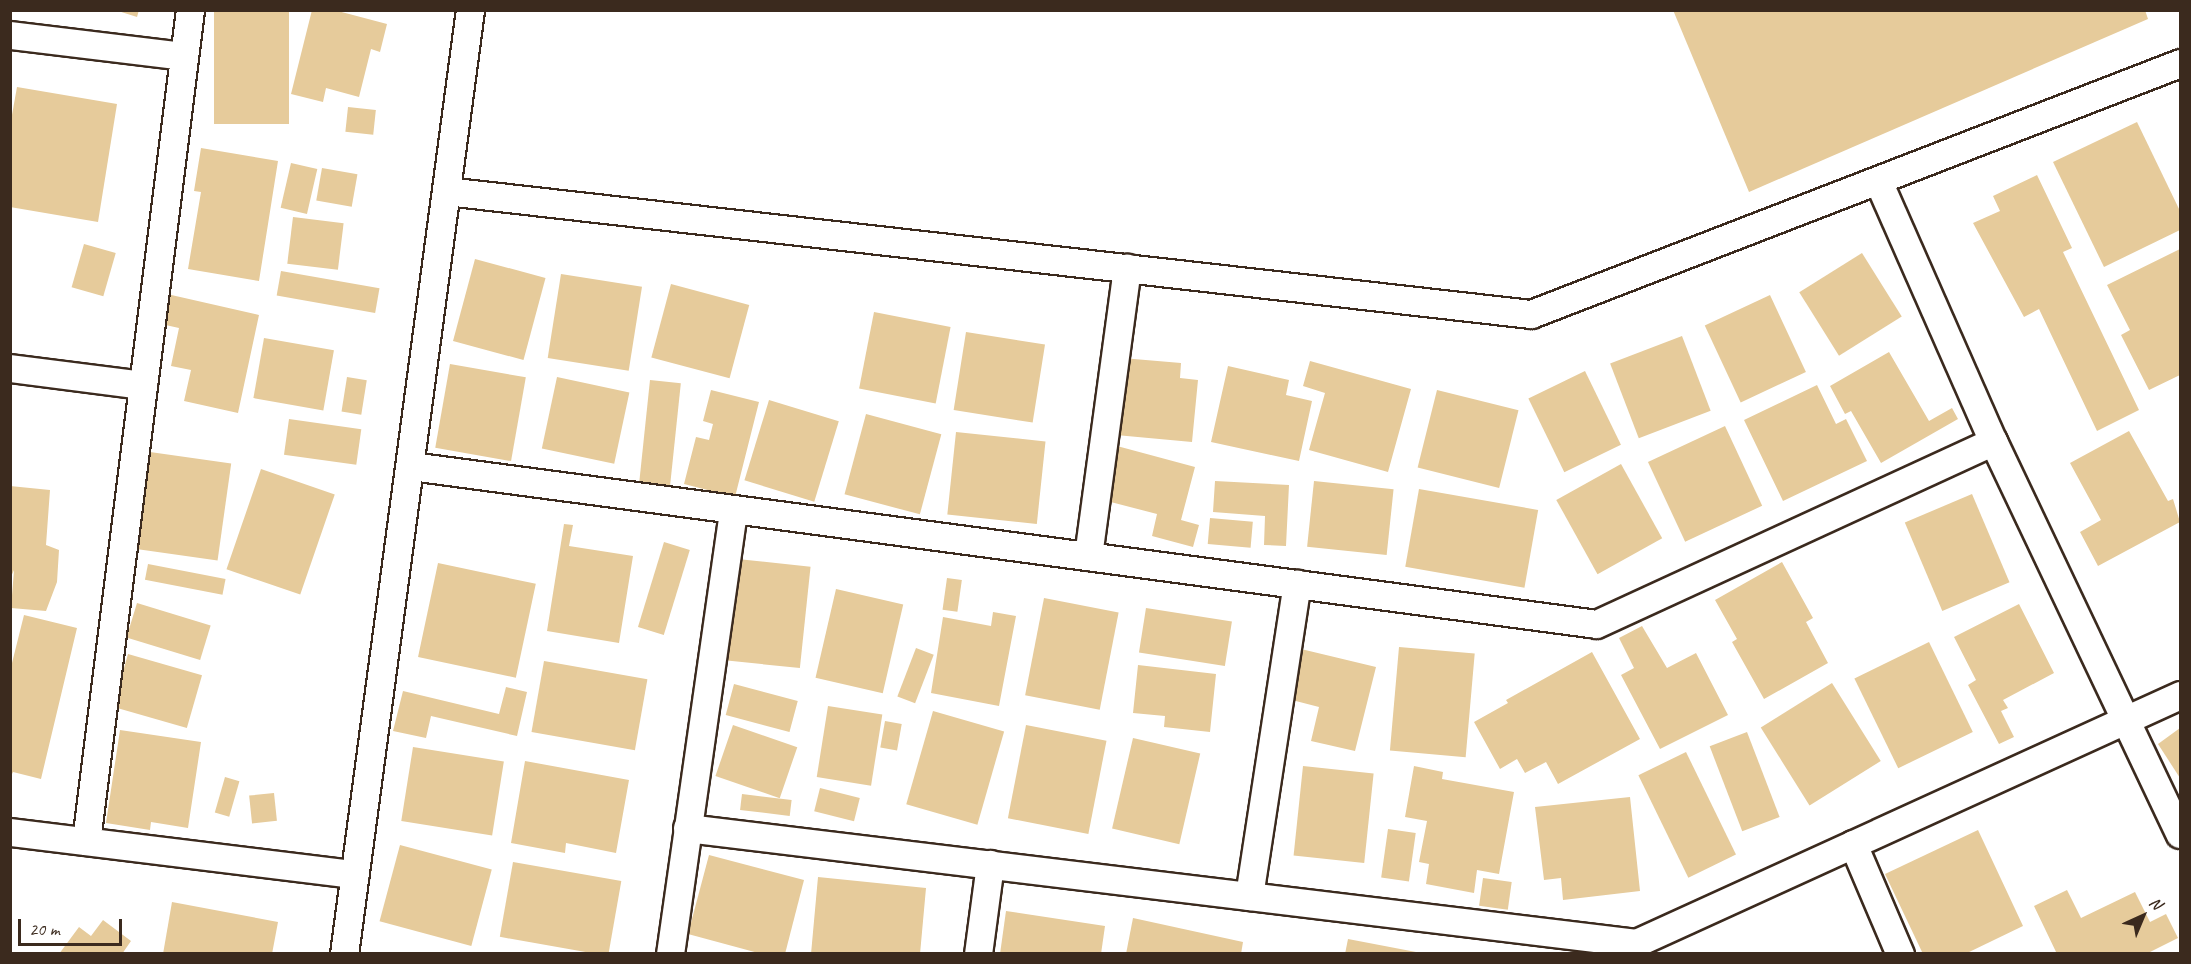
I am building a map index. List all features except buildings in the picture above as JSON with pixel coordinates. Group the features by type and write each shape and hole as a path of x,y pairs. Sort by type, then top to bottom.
{"street":[{"path":"86,841 190,10"},
{"path":"344,954 411,466 470,10"},
{"path":"10,35 184,56"},
{"path":"446,191 1531,314 1879,183 2181,63"},
{"path":"1879,183 1993,441 2181,834"},
{"path":"1088,556 1127,268"},
{"path":"10,368 143,385"},
{"path":"411,466 1596,624 1993,441"},
{"path":"670,954 733,508"},
{"path":"1249,896 1297,584"},
{"path":"687,828 1249,896 1560,944 1636,943 2181,695"},
{"path":"10,832 354,874"},
{"path":"1853,844 1900,954"},
{"path":"978,954 990,864"}]}
